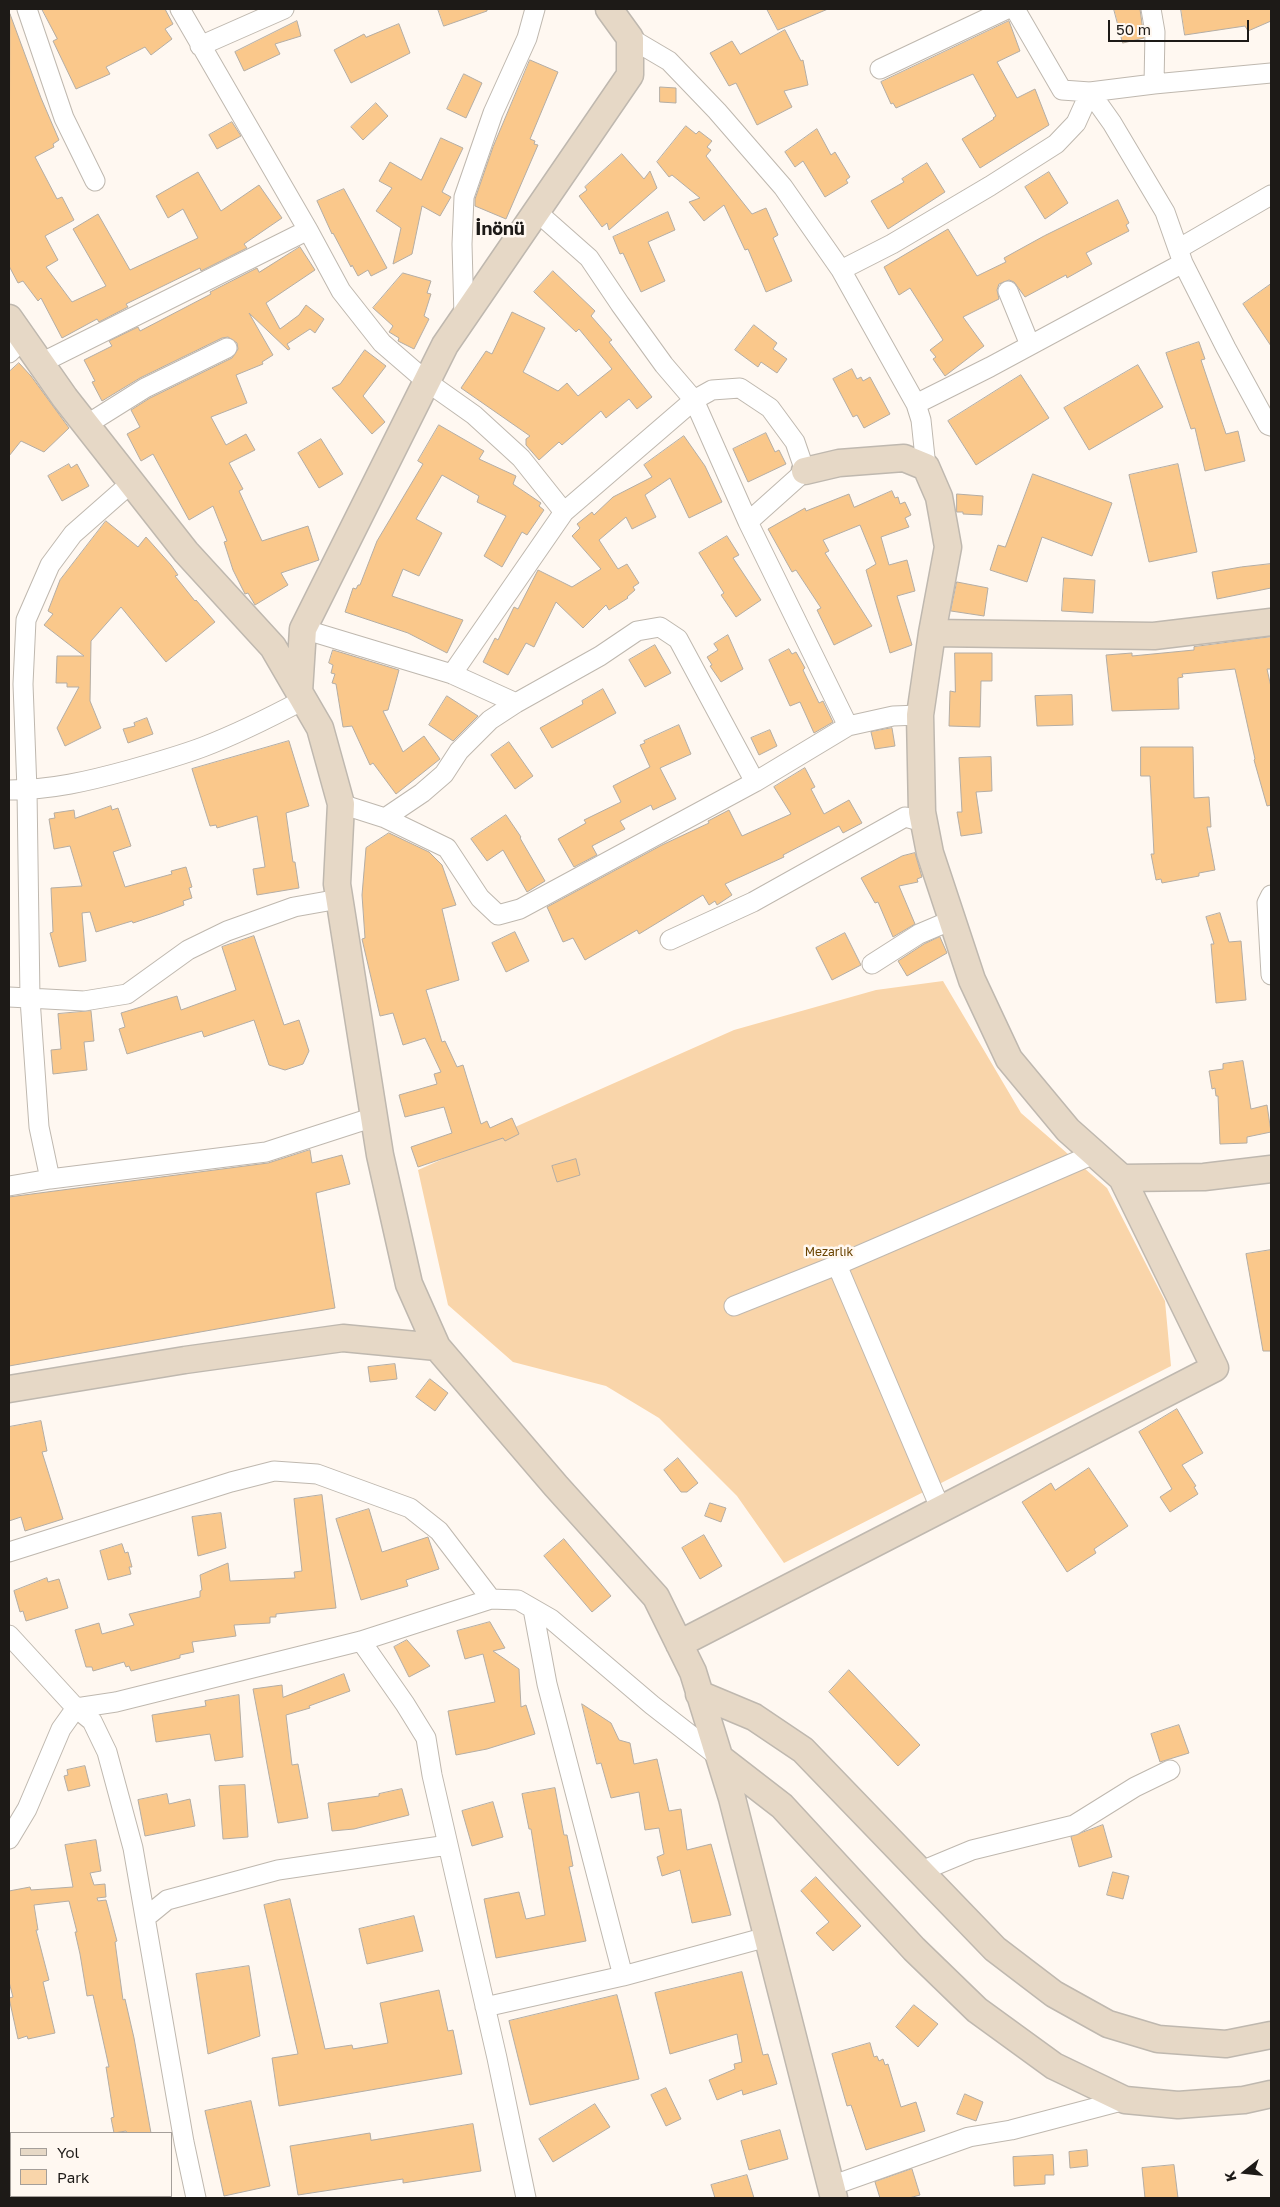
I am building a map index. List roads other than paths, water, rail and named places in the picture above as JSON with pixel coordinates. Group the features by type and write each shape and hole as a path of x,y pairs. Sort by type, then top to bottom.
{"street":[{"path":"27,9 64,118 95,181"},
{"path":"180,9 308,230 341,291 382,344 426,381 474,415 522,458 564,512"},
{"path":"200,46 284,9"},
{"path":"464,316 462,244 464,197 493,113 527,38 535,9"},
{"path":"610,9 630,38 669,61 717,111 783,187 841,270 916,404 921,420 926,467 940,497 948,547 932,633 920,715 924,822 930,853 972,980 1009,1059 1068,1130 1122,1178 1215,1368 680,1644"},
{"path":"880,68 1007,9"},
{"path":"1015,9 1062,90 1090,92 1271,73"},
{"path":"1151,9 1154,32 1154,84"},
{"path":"301,696 303,629 426,381 445,345 464,316 630,75 630,38"},
{"path":"841,270 990,186 1056,144 1076,123 1090,92"},
{"path":"1090,92 1112,124 1165,212 1181,256 1226,348 1268,425 1271,426"},
{"path":"916,404 1030,345 1181,256 1271,195"},
{"path":"537,212 589,258 658,357 694,400 748,522 848,726"},
{"path":"40,363 308,230"},
{"path":"1008,290 1030,345"},
{"path":"9,318 16,346 40,363 186,552 273,647 320,728 341,804 336,884 380,1155 409,1284 437,1347 556,1486 656,1597 680,1644 693,1672 720,1758 833,2192 969,2137 1010,2130 1125,2100 1178,2105 1244,2100 1271,2094"},
{"path":"86,425 144,388 227,348"},
{"path":"452,674 564,512 694,400 712,390 740,388 748,393 770,408 790,435 795,442 805,472"},
{"path":"748,522 805,472 839,463 904,458 926,467"},
{"path":"50,1179 39,1127 18,790 26,620 50,565 73,534 131,483"},
{"path":"932,633 1154,636 1271,622"},
{"path":"385,818 430,787 444,774 459,750 490,720 516,703 600,656 637,631 660,627 678,639 755,782"},
{"path":"303,629 452,674 516,703"},
{"path":"18,790 78,784 202,748 270,718 301,696"},
{"path":"341,804 385,818 447,848 480,898 498,916 520,909 755,782 848,726 893,716 920,715"},
{"path":"670,940 753,902 905,817 924,822"},
{"path":"1271,895 1268,903 1271,975"},
{"path":"9,997 84,1001 127,994 188,950 227,931 294,906 339,899"},
{"path":"872,964 919,934 952,920"},
{"path":"9,1186 50,1179 266,1152 374,1117"},
{"path":"734,1306 838,1265 1094,1154"},
{"path":"1122,1178 1204,1177 1271,1169"},
{"path":"838,1265 941,1510"},
{"path":"9,1389 185,1360 342,1338 437,1347"},
{"path":"9,1552 231,1482 274,1471 317,1474 410,1508 439,1531 491,1599"},
{"path":"9,1839 27,1809 61,1729 76,1708 116,1702 361,1641 491,1599 518,1600 551,1619 652,1705 782,1806 914,1948 977,2010 1054,2066 1125,2100"},
{"path":"533,1609 547,1684 623,1976"},
{"path":"9,1636 76,1708 92,1721 108,1752 133,1848 184,2142 196,2198"},
{"path":"361,1641 406,1704 426,1738 448,1845 486,2007 520,2197"},
{"path":"699,1694 754,1717 803,1750 995,1950 1054,1994 1108,2024 1158,2039 1226,2044 1271,2036"},
{"path":"919,1872 972,1850 1074,1825 1135,1787 1170,1770"},
{"path":"145,1918 166,1900 278,1870 448,1845"},
{"path":"486,2007 623,1976 767,1937"}],"district":[{"name":"İnönü","path":"500,229"}],"park label":[{"name":"Mezarlık","path":"829,1252"}]}
